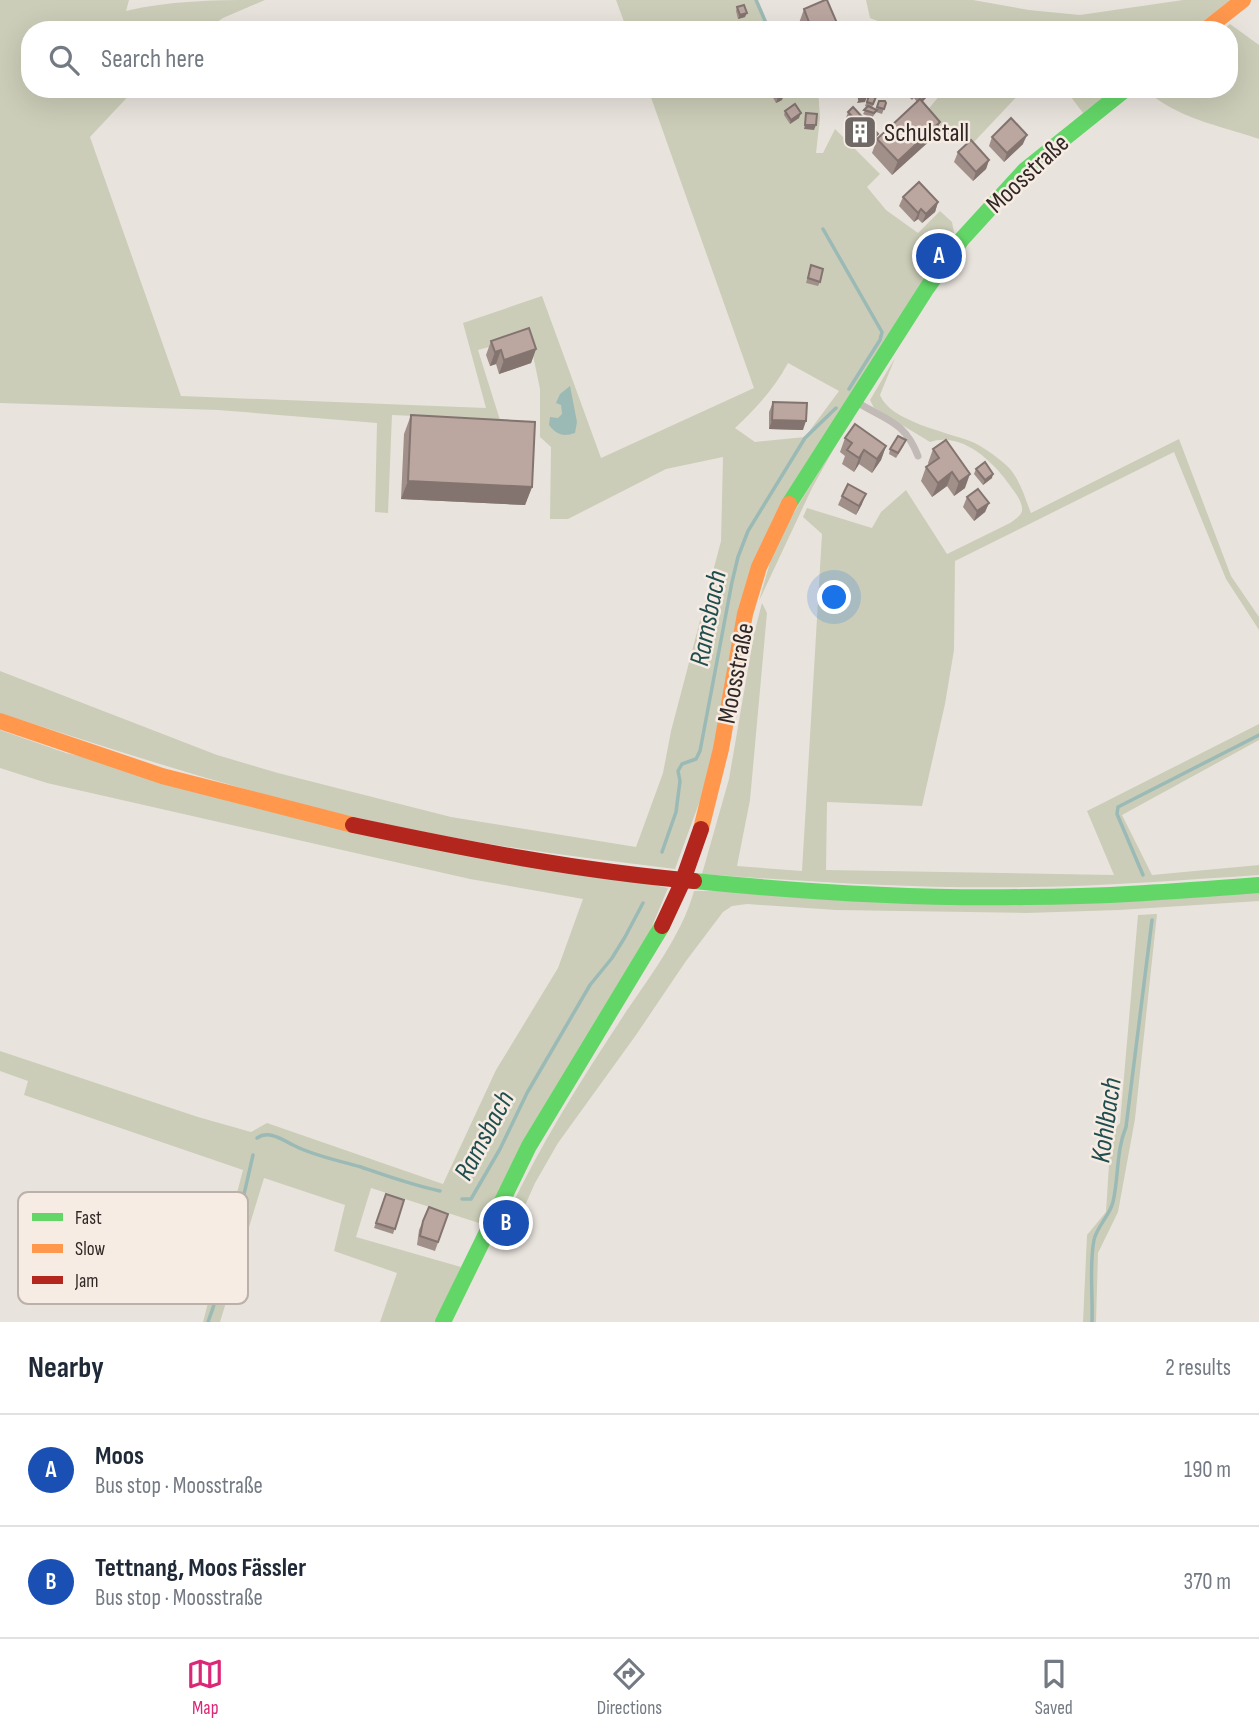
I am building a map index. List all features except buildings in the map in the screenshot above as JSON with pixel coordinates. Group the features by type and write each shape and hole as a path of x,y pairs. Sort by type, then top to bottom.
{"street":[{"path":"1216,21 1243,0"},
{"name":"Moosstraße","path":"443,1322 499,1203 541,1124 641,964 662,926 690,863 721,749 745,614 759,566 788,505 933,278 980,217 1001,193 1050,148 1114,98"},
{"path":"0,721 145,770 293,811 475,850 653,877 801,891 925,897 1097,895 1259,885"}],"lane":[{"path":"855,401 897,424 913,443 918,456"}],"green space":[{"path":"0,0 129,0 126,11 178,3 265,0 218,21 21,21 21,98 127,98 90,137 181,396 486,408 463,323 542,296 601,458 754,388 651,98 819,98 820,118 816,153 823,153 835,129 880,174 867,187 886,210 918,233 940,211 952,222 955,238 773,519 706,784 675,869 521,849 374,822 213,780 0,713 0,671 217,755 278,773 451,817 636,847 663,773 671,731 721,541 723,457 666,469 568,519 550,519 551,447 540,437 540,389 529,336 478,350 500,420 392,415 388,513 375,512 377,423 218,410 0,403","holes":["788,363 839,391 805,437 755,442 735,428 764,398"]},
{"path":"616,0 758,0 767,21 624,21"},
{"path":"866,0 973,0 1029,10 1080,15 1183,0 1230,0 1203,21 878,21 870,18"},
{"path":"1238,30 1259,45 1259,139 1184,114 1157,99 1238,98"},
{"path":"938,98 1016,98 974,142 951,137 926,112"},
{"path":"1072,98 1102,98 1083,113"},
{"path":"895,358 880,395 886,404 907,419 970,441 993,455 1015,475 1031,513 1179,439 1231,576 1259,617 1259,630 1226,579 1174,452 955,561 954,650 922,806 827,802 826,870 1114,875 1087,811 1259,724 1259,740 1122,815 1152,875 1259,865 1259,875 1088,885 949,887 702,874 729,779 754,634 762,603 767,613 750,800 737,866 802,871 822,534 803,517 807,508 872,528 881,512 906,490 947,554 1010,523 1022,511 1019,498 1004,477 976,451 954,441 930,442 874,408 870,400"},
{"path":"837,443 812,488 759,601 776,541"},
{"path":"0,730 66,753 668,888 650,931 482,1224 371,1188 356,1237 461,1267 436,1322 380,1322 397,1273 334,1251 345,1205 264,1178 248,1230 248,1192 237,1192 243,1170 24,1095 28,1081 0,1071 0,1051 251,1132 267,1123 443,1184 496,1070 558,968 583,899 470,879 47,783 0,768"},
{"path":"694,891 1259,893 1259,901 1026,913 836,910 747,904 732,906 723,912 686,961 558,1143 535,1183 519,1219 513,1225 507,1226 504,1222 543,1145 588,1070 672,942"},
{"path":"1157,914 1135,1119 1118,1212 1098,1253 1096,1322 1083,1322 1087,1235 1106,1212 1111,1133 1120,1123 1138,915"},
{"path":"208,1304 226,1304 220,1322 203,1322"}],"water":[{"path":"570,386 577,422 575,433 564,435 549,425 550,417 558,418 562,414 561,405 556,403 560,394"}],"waterway":[{"name":"Ramsbach","path":"756,0 765,21"},
{"name":"Ramsbach","path":"823,229 882,332 880,340 849,389"},
{"name":"Ramsbach","path":"662,852 676,812 680,781 678,771 682,764 696,759 700,751 732,582 748,531 805,438 836,408"},
{"name":"Kohlbach","path":"1143,875 1117,814 1118,807 1259,735"},
{"name":"Ramsbach","path":"462,1199 471,1199 500,1149 527,1093 590,985 612,958 643,903"},
{"name":"Kohlbach","path":"1092,1322 1093,1249 1096,1235 1111,1207 1115,1192 1126,1127 1152,920"},
{"name":"Ramsbach","path":"257,1138 275,1136 317,1155 440,1191"},
{"name":"Ramsbach","path":"244,1192 253,1155"},
{"name":"Ramsbach","path":"208,1322 214,1304"}],"traffic: fast":[{"path":"789,504 927,288 962,239 1025,170 1115,98"},
{"path":"694,881 859,894 942,897 1113,895 1259,885"},
{"path":"443,1322 529,1146 662,926"}],"traffic: slow":[{"path":"1216,21 1243,0"},
{"path":"701,829 721,749 745,614 759,567 789,504"},
{"path":"0,721 162,776 353,825"}],"traffic: jam":[{"path":"353,825 523,858 694,881"},
{"path":"662,926 682,883 701,829"}],"place":[{"name":"Schulstall","path":"860,132"},
{"name":"Moos","path":"939,256"},
{"name":"Tettnang, Moos Fässler","path":"506,1223"}]}
